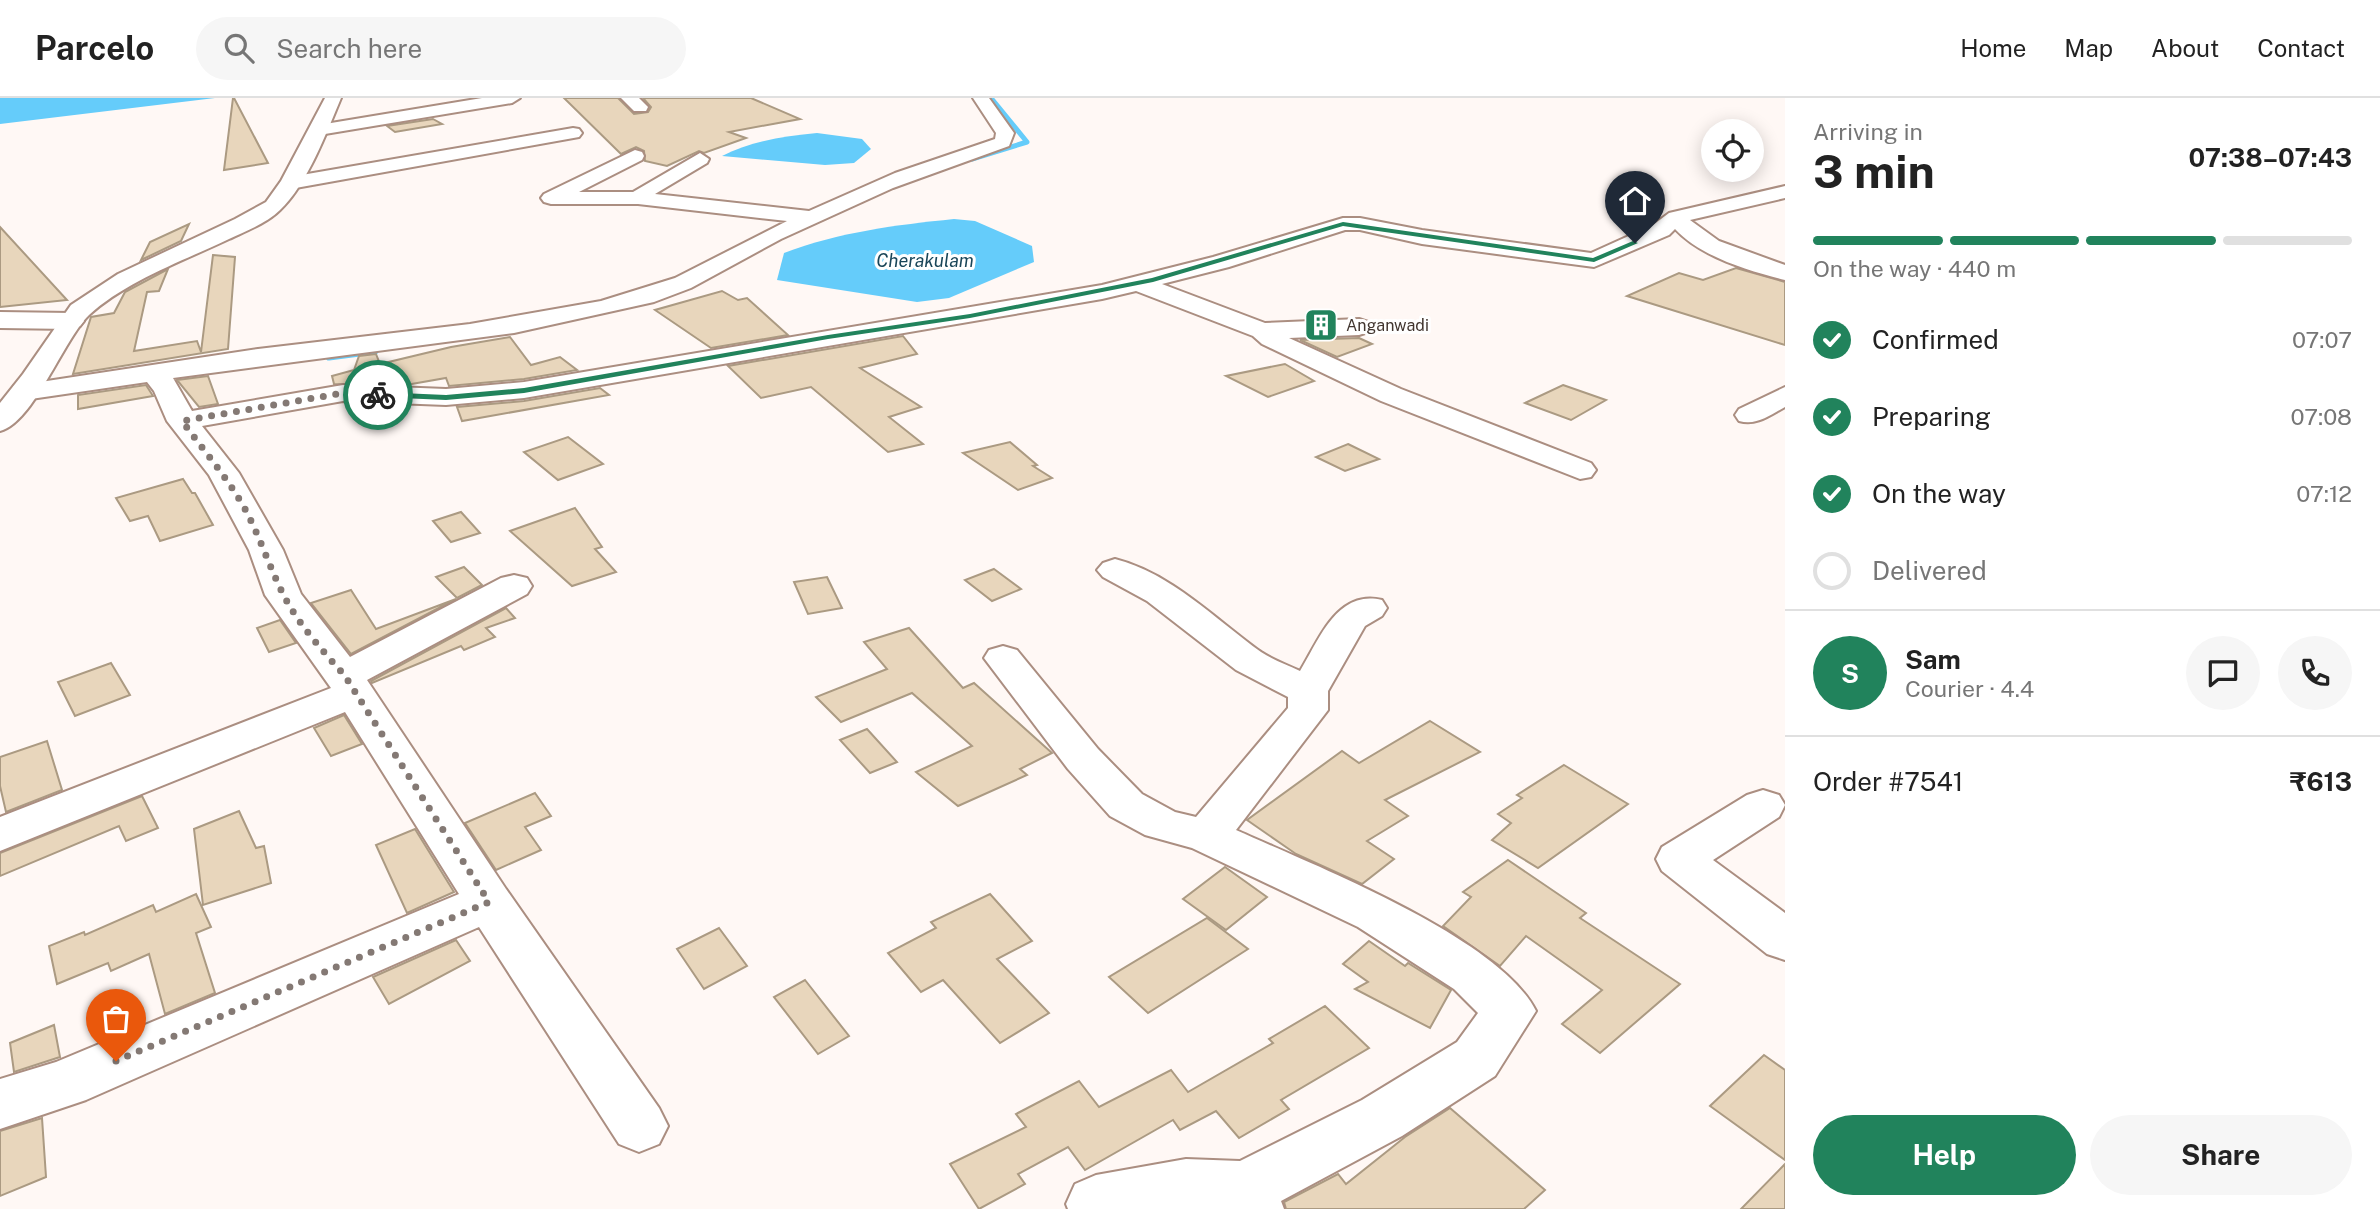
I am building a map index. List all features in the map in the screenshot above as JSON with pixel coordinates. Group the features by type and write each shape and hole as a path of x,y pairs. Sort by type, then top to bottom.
{"street":[{"path":"319,130 512,98"},
{"path":"13,406 289,354 449,334 581,312 634,300 692,278 750,246 916,171 989,149 1003,142 1005,133 981,98"},
{"path":"13,406 80,310 126,279 243,225 273,206 290,183 332,100"},
{"path":"418,113 458,152"},
{"path":"290,183 573,133"},
{"path":"635,156 551,198 638,198 814,217"},
{"path":"638,198 645,191 700,159"},
{"path":"182,421 343,393 446,397 524,390 828,337 970,316 1138,283 1221,262 1343,224 1594,260 1661,230 1676,217 1785,192"},
{"path":"1676,217 1687,232 1726,252 1785,273"},
{"path":"1138,283 1262,331 1359,327"},
{"path":"0,320 71,321"},
{"path":"1262,331 1270,339 1391,395 1580,470"},
{"path":"157,378 167,389 182,421 223,473 245,509 266,550 284,595 320,648 350,685 489,902 639,1126"},
{"path":"1749,415 1785,395"},
{"path":"1115,570 1160,593 1250,662 1308,691"},
{"path":"0,835 350,685 514,586"},
{"path":"1206,836 1308,710 1308,691 1350,619 1369,608"},
{"path":"1003,658 1083,759 1126,805 1161,824 1206,836 1376,914 1472,974 1510,1011 1476,1059 1249,1199 1186,1187 1096,1204"},
{"path":"1763,806 1679,859 1785,940"},
{"path":"0,1104 66,1083 489,902"}],"water":[{"path":"0,98 215,98 0,124"},
{"path":"817,133 862,139 871,149 854,163 825,165 722,156 744,146 768,140"},
{"name":"Cherakulam","path":"954,219 975,221 1032,246 1034,262 949,298 917,302 777,280 784,253 868,230"}],"building":[{"path":"234,98 268,163 224,170"},
{"path":"564,98 618,98 634,114 648,112 651,107 643,98 751,98 800,119 729,132 746,138 704,153 699,151 667,166 645,161 644,151 636,147 621,154"},
{"path":"433,119 442,124 395,132 387,126"},
{"path":"189,224 181,241 141,260 150,242"},
{"path":"0,227 67,300 0,307"},
{"path":"213,255 235,257 228,349 73,374 91,317 114,313 125,292 168,269 159,291 147,292 134,351 197,341 201,352"},
{"path":"1736,268 1785,282 1785,345 1627,296 1679,273 1703,280"},
{"path":"722,291 738,300 747,298 788,335 711,348 655,310"},
{"path":"903,336 917,354 860,368 921,407 889,417 923,444 888,452 811,387 761,398 728,366"},
{"path":"510,337 531,365 560,357 577,370 524,379 449,386 446,378 406,385 334,384 332,376 354,370 359,356 376,354 380,364 451,347"},
{"path":"1359,338 1372,344 1337,357 1300,340"},
{"path":"1285,364 1314,381 1268,397 1226,376"},
{"path":"208,376 218,404 199,407 177,380"},
{"path":"146,385 153,396 78,409 78,395"},
{"path":"1563,385 1606,400 1571,420 1525,403"},
{"path":"600,388 609,395 462,421 457,407 524,401"},
{"path":"568,437 603,464 558,480 524,452"},
{"path":"1010,442 1037,465 1033,466 1052,478 1018,490 963,453"},
{"path":"1348,444 1379,459 1345,471 1316,457"},
{"path":"183,479 192,493 195,493 213,525 160,541 148,516 130,521 116,498"},
{"path":"575,508 602,547 595,549 616,572 572,586 510,531"},
{"path":"461,512 480,533 451,542 433,521"},
{"path":"464,567 482,585 457,598 436,577"},
{"path":"994,569 1021,589 992,601 965,580"},
{"path":"827,577 842,608 808,614 794,582"},
{"path":"351,590 376,629 456,599 351,654 311,603"},
{"path":"506,608 515,618 486,628 495,637 464,650 461,646 372,683 371,681"},
{"path":"280,620 296,643 269,652 257,628"},
{"path":"909,628 963,688 974,683 1052,753 1020,769 1027,775 958,806 916,772 972,746 912,693 841,722 816,697 887,669 864,642"},
{"path":"111,663 130,695 75,716 58,682"},
{"path":"344,715 362,744 331,756 314,728"},
{"path":"1430,721 1480,752 1385,800 1408,816 1367,841 1394,859 1362,884 1296,854 1247,820 1342,751 1359,763"},
{"path":"867,729 897,762 870,773 840,740"},
{"path":"47,741 62,790 6,812 0,786 0,757"},
{"path":"1564,765 1628,804 1538,868 1492,840 1511,823 1498,814 1522,798 1517,795"},
{"path":"535,793 551,816 525,827 541,850 496,870 465,823"},
{"path":"142,796 158,828 126,841 119,826 0,876 0,853"},
{"path":"239,811 256,848 264,846 271,883 203,905 194,829"},
{"path":"415,829 454,892 407,913 376,845"},
{"path":"1508,860 1586,913 1580,918 1680,984 1600,1053 1562,1024 1602,990 1526,936 1500,966 1443,926 1471,897 1463,892"},
{"path":"1225,867 1267,897 1226,930 1183,899"},
{"path":"196,894 211,927 196,933 215,993 165,1014 149,954 111,971 108,963 57,984 49,946 84,932 85,935 153,905 156,912"},
{"path":"990,894 1032,941 997,959 1049,1013 1000,1043 943,980 921,992 888,953 936,928 931,922"},
{"path":"1207,918 1248,949 1148,1013 1109,977"},
{"path":"719,928 747,966 704,989 677,949"},
{"path":"456,940 470,961 389,1004 373,977"},
{"path":"1369,941 1405,966 1408,963 1451,990 1430,1028 1355,989 1368,982 1343,964"},
{"path":"805,980 849,1036 818,1054 774,997"},
{"path":"1325,1006 1369,1048 1281,1100 1289,1109 1239,1138 1216,1111 1180,1130 1173,1120 1085,1170 1068,1147 1018,1174 1025,1184 979,1209 950,1164 1026,1127 1016,1114 1079,1081 1099,1107 1171,1070 1188,1092 1273,1043 1269,1039"},
{"path":"54,1025 60,1057 14,1072 10,1043"},
{"path":"1764,1055 1785,1070 1785,1160 1710,1106"},
{"path":"1450,1108 1545,1190 1524,1209 1286,1209 1284,1202 1338,1174 1346,1184 1405,1137"},
{"path":"42,1118 46,1177 0,1196 0,1131"},
{"path":"1785,1164 1785,1209 1741,1209"}],"waterway":[{"path":"972,159 1027,142 991,98"},
{"path":"329,357 375,351"}],"way so far":[{"path":"116,1061 489,902 345,676 320,648 284,595 266,550 245,509 223,473 182,421 343,393 378,395"}],"place":[{"name":"Anganwadi","path":"1321,325"}],"route":[{"path":"378,395 446,397 524,390 828,337 970,316 1153,280 1343,224 1594,260 1635,243"}]}
